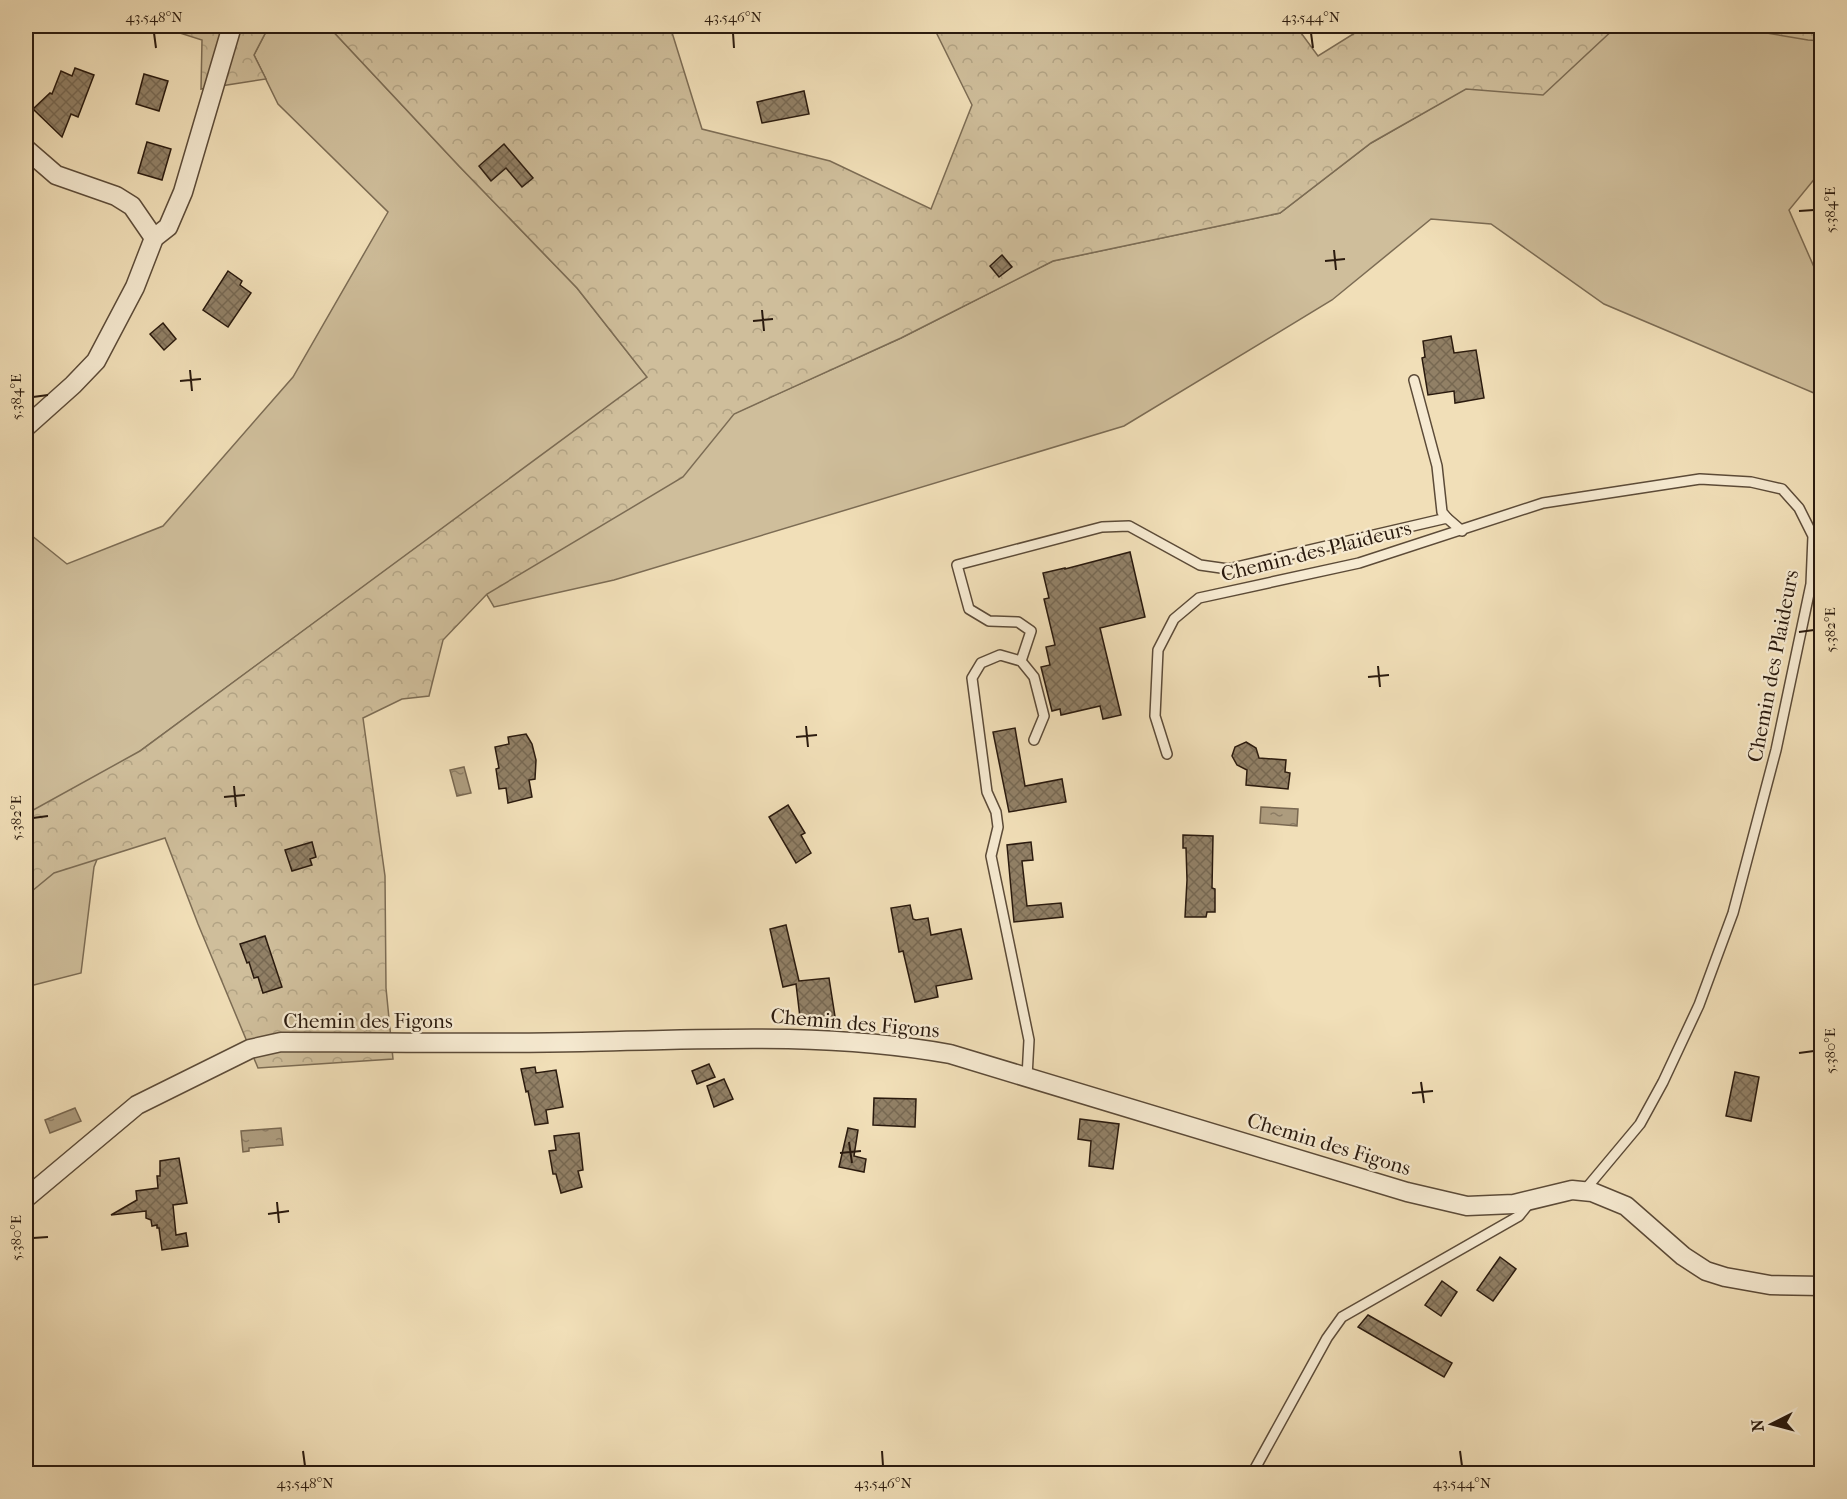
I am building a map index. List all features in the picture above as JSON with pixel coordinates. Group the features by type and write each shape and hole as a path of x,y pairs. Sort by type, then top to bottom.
{"street":[{"path":"26,427 96,361 135,287 154,238 168,227 183,192 232,26"},
{"path":"26,149 56,175 116,196 132,206 154,238"},
{"name":"Chemin des Figons","path":"26,1198 137,1105 250,1049 281,1042 530,1043 794,1038 839,1040 920,1048 950,1054 1407,1192 1467,1206 1514,1204 1572,1190 1592,1192 1626,1206 1683,1256 1707,1271 1725,1277 1770,1285 1821,1286"}],"lane":[{"path":"1414,380 1437,466 1442,512 1462,531"},
{"name":"Chemin des Plaideurs","path":"1167,754 1155,716 1158,650 1174,619 1199,598 1359,563 1543,503 1700,479 1751,482 1782,489 1799,508 1813,537 1811,584 1779,739 1733,913 1699,1005 1663,1082 1640,1124 1584,1191"},
{"path":"1021,661 1031,631 1018,622 989,621 969,609 957,565 1102,527 1129,526 1200,565 1228,569 1447,518"},
{"path":"1027,1077 1029,1040 991,856 998,827 996,812 987,792 972,678 981,663 1000,655 1021,661 1034,677 1044,716 1034,740"},
{"path":"1252,1473 1327,1338 1342,1317 1519,1216 1533,1199"}],"green space":[{"path":"158,26 269,26 254,55 266,79 201,89 202,40"},
{"path":"269,26 328,26 577,288 647,377 733,414 901,338 1053,261 1280,213 1371,143 1465,89 1421,26 1821,26 1821,171 1789,210 1821,283 1821,396 1604,304 1491,224 1431,219 1332,300 1124,426 614,580 494,607 446,526 140,751 94,867 81,973 26,987 26,531 67,564 163,526 293,377 388,212 278,104 254,55"},
{"path":"328,26 670,26 702,129 830,161 931,209 972,105 933,26 1296,26 1318,56 1366,26 1617,26 1543,95 1466,89 1371,143 1280,213 1053,261 901,338 734,414 683,477 487,594 443,640 429,696 402,699 363,718 385,876 386,988 393,1059 258,1068 165,838 54,873 26,896 26,814 140,751 647,377 577,288"},
{"path":"1725,26 1821,26 1821,41 1808,40"}],"water":[{"path":"464,767 471,793 457,796 450,770"},
{"path":"1261,807 1298,809 1297,826 1260,823"},
{"path":"75,1108 81,1121 50,1133 45,1120"},
{"path":"281,1128 283,1145 249,1148 249,1151 243,1152 241,1131"}],"building":[{"path":"75,68 94,75 78,117 71,114 62,137 33,109 50,93 52,94 61,71 72,76"},
{"path":"144,74 168,81 159,111 136,104"},
{"path":"804,91 809,114 762,123 757,102"},
{"path":"147,142 171,149 162,180 138,173"},
{"path":"504,144 533,178 522,187 506,168 491,181 479,166"},
{"path":"1002,255 1012,267 999,277 990,266"},
{"path":"228,271 242,281 240,285 251,293 228,327 203,310"},
{"path":"163,323 176,339 164,350 150,334"},
{"path":"1451,336 1454,353 1476,350 1484,398 1455,403 1454,391 1428,395 1422,358 1425,357 1423,341"},
{"path":"1130,552 1145,617 1100,628 1121,715 1103,719 1100,706 1061,715 1060,709 1052,711 1041,667 1050,665 1046,647 1055,645 1044,599 1049,598 1043,573"},
{"path":"1015,728 1025,786 1062,779 1066,802 1009,812 993,732"},
{"path":"526,734 532,744 536,760 535,779 529,780 532,797 508,803 506,788 499,789 496,769 499,768 495,747 509,744 508,737"},
{"path":"1246,742 1256,748 1259,758 1286,760 1285,772 1290,773 1288,789 1246,785 1247,770 1237,765 1232,756 1235,747"},
{"path":"788,805 805,833 801,835 811,853 796,863 769,817"},
{"path":"1183,835 1213,836 1212,888 1215,889 1215,912 1207,912 1206,917 1185,917 1187,880 1186,848 1183,848"},
{"path":"312,842 316,857 310,859 312,865 292,871 285,850"},
{"path":"1031,842 1033,860 1022,861 1027,906 1061,903 1063,917 1014,922 1007,845"},
{"path":"910,905 913,919 928,918 931,935 961,929 972,979 936,986 938,997 915,1002 903,951 899,952 891,908"},
{"path":"786,925 799,981 829,978 836,1023 801,1026 796,984 783,987 770,929"},
{"path":"265,936 282,987 263,993 258,977 254,978 240,944"},
{"path":"709,1064 715,1077 697,1084 692,1071"},
{"path":"535,1067 536,1073 556,1070 563,1107 546,1110 548,1123 535,1125 521,1069"},
{"path":"1735,1072 1759,1077 1751,1121 1726,1116"},
{"path":"724,1079 733,1099 714,1107 707,1086"},
{"path":"874,1098 916,1099 915,1127 873,1125"},
{"path":"1080,1119 1119,1124 1113,1169 1089,1166 1091,1141 1078,1139"},
{"path":"848,1128 858,1130 854,1156 866,1159 864,1172 839,1167"},
{"path":"579,1133 583,1170 578,1171 582,1187 561,1193 556,1174 553,1174 549,1151 556,1150 554,1136"},
{"path":"179,1158 187,1203 173,1205 176,1235 186,1233 188,1246 162,1250 159,1228 157,1225 152,1226 151,1220 146,1218 146,1211 111,1215 137,1200 136,1191 158,1188 157,1176 160,1176 160,1161"},
{"path":"1500,1257 1516,1269 1493,1301 1477,1290"},
{"path":"1442,1281 1457,1292 1441,1316 1425,1305"},
{"path":"1368,1315 1452,1363 1444,1377 1358,1327"}]}
